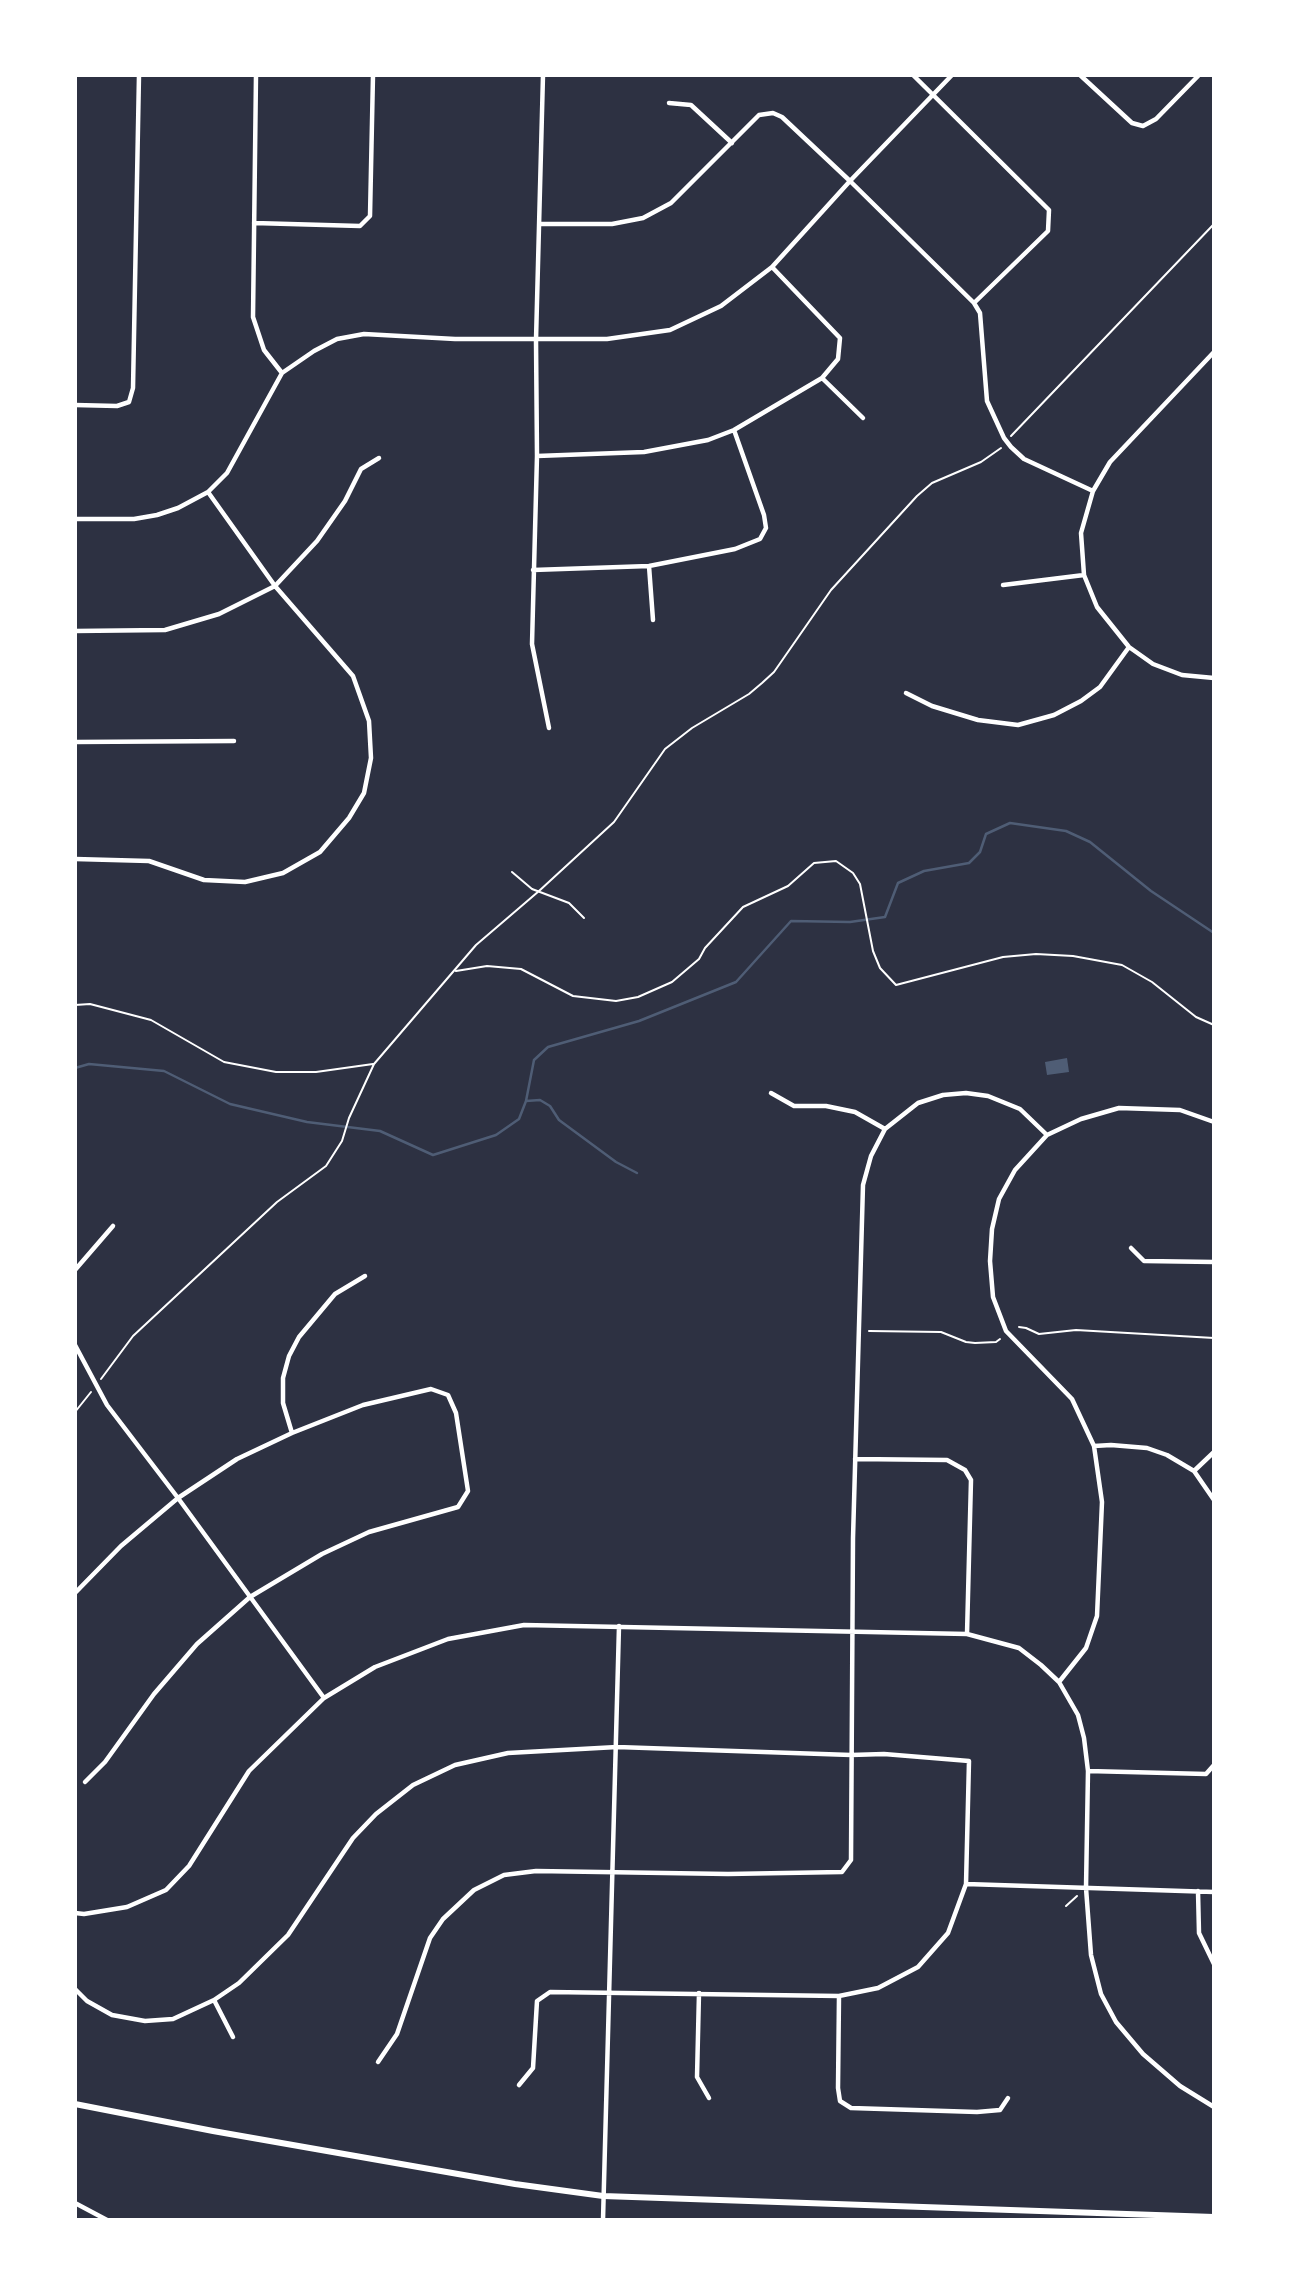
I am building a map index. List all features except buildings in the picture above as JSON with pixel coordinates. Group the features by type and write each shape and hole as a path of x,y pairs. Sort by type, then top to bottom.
{"main road":[{"path":"75,2104 515,2184 603,2196 1214,2217"}],"street":[{"path":"75,405 117,406 129,402 133,388 139,75"},
{"path":"256,75 253,317 264,350 282,373"},
{"path":"254,223 360,226 370,216 373,75"},
{"path":"543,75 532,644 549,728"},
{"path":"913,75 1049,210 1048,231 974,303"},
{"path":"75,519 134,519 157,515 178,508 208,492 227,473 282,373 337,339 363,334 455,339 607,339 670,330 721,306 772,267 952,75"},
{"path":"1080,75 1132,123 1143,126 1156,119 1199,75"},
{"path":"669,103 691,105 732,143"},
{"path":"539,224 612,225 643,218 671,203 759,115 772,113 782,117 974,303 980,313 988,401 1007,443 1024,459 1093,491"},
{"path":"537,456 644,452 708,440 734,430 822,378 838,359 840,338 772,267"},
{"path":"1214,352 1110,462 1093,491 1081,533 1084,575 1097,607 1129,647 1153,664 1182,675 1214,678"},
{"path":"822,378 863,418"},
{"path":"533,570 649,566 735,549 760,539 766,528 764,515 734,430"},
{"path":"75,631 165,630 219,614 275,586 317,541 345,501 361,469 379,458"},
{"path":"75,859 149,861 204,880 245,882 283,873 320,852 349,818 364,793 371,758 369,721 353,676 275,586 208,492"},
{"path":"649,566 653,620"},
{"path":"1003,584 1084,575"},
{"path":"906,693 932,706 978,720 1018,725 1055,715 1081,701 1100,687 1129,647"},
{"path":"75,743 234,741"},
{"path":"378,2062 397,2034 430,1938 443,1919 474,1890 504,1875 536,1871 728,1874 842,1871 851,1860 855,1459 863,1185 872,1156 885,1129 918,1103 943,1095 966,1093 988,1096 1020,1109 1047,1135"},
{"path":"771,1094 794,1106 826,1106 855,1112 885,1129"},
{"path":"1059,1682 1086,1648 1097,1616 1102,1502 1094,1447 1072,1399 1006,1331 992,1297 992,1229 999,1199 1015,1170 1047,1135 1081,1119 1119,1108 1180,1110 1214,1122"},
{"path":"75,1270 113,1226"},
{"path":"1131,1248 1144,1261 1214,1262"},
{"path":"292,1433 283,1403 284,1378 289,1356 299,1337 335,1294 365,1276"},
{"path":"75,1345 107,1405 324,1698"},
{"path":"75,1594 121,1546 178,1498 237,1459 292,1433 363,1405 431,1389 448,1395 456,1413 468,1491 458,1507 369,1532 322,1554 250,1597 197,1644 154,1694 105,1762 85,1782"},
{"path":"1094,1447 1111,1445 1147,1448 1167,1455 1194,1471 1214,1500"},
{"path":"1194,1471 1214,1452"},
{"path":"855,1459 947,1460 965,1470 971,1480 967,1634"},
{"path":"75,1913 127,1907 166,1890 188,1866 249,1771 324,1698 375,1667 448,1639 468,1633 524,1625 967,1634 1018,1648 1059,1682 1078,1715 1088,1771 1086,1888 1091,1955 1101,1994 1116,2022 1143,2054 1180,2086 1214,2107"},
{"path":"603,2220 619,1626"},
{"path":"75,1989 87,2001 112,2015 145,2021 173,2019 214,2000 239,1983 280,1944 354,1838 376,1814 414,1785 455,1765 508,1753 617,1748 884,1754 969,1760 965,1884 948,1933 918,1968 878,1988 839,1996 550,1992 537,2001 533,2068 519,2085"},
{"path":"1088,1771 1206,1774 1214,1765"},
{"path":"965,1884 1214,1892"},
{"path":"1198,1891 1199,1933 1214,1964"},
{"path":"699,1993 697,2077 709,2098"},
{"path":"839,1996 838,2088 840,2101 851,2108 977,2112 1000,2110 1008,2098"},
{"path":"214,2000 233,2036"},
{"path":"75,2203 107,2220"}],"path":[{"path":"75,1412 133,1336 277,1202 326,1166 342,1141 349,1118 374,1064 476,945 614,822 666,749 692,728 749,694 774,672 831,590 917,496 948,475 981,462 1007,443 1013,432 1214,224"},
{"path":"455,971 487,966 521,969 573,996 616,1001 638,997 672,982 699,959 705,948 743,907 788,886 814,863 836,861 853,873 860,884 870,939 880,968 896,985 1003,957 1036,954 1073,956 1122,965 1152,982 1196,1017 1214,1025"},
{"path":"512,872 539,891 569,903 584,918"},
{"path":"75,1005 90,1004 151,1020 224,1062 276,1073 316,1072 374,1064"},
{"path":"1019,1327 1040,1334 1068,1330 1214,1338"},
{"path":"869,1331 941,1332 975,1343 996,1342 1000,1339"},
{"path":"1066,1906 1086,1888"}],"water":[{"path":"1067,1058 1069,1072 1047,1075 1045,1062"}],"waterway":[{"path":"75,1068 89,1064 164,1071 230,1104 307,1122 380,1131 433,1155 496,1135 519,1119 526,1101 534,1060 548,1047 639,1021 736,982 791,921 850,922 885,917 898,883 924,871 969,863 980,852 986,834 1010,823 1066,831 1090,842 1151,891 1214,933"},
{"path":"526,1101 540,1100 550,1106 559,1120 616,1162 637,1173"}]}
